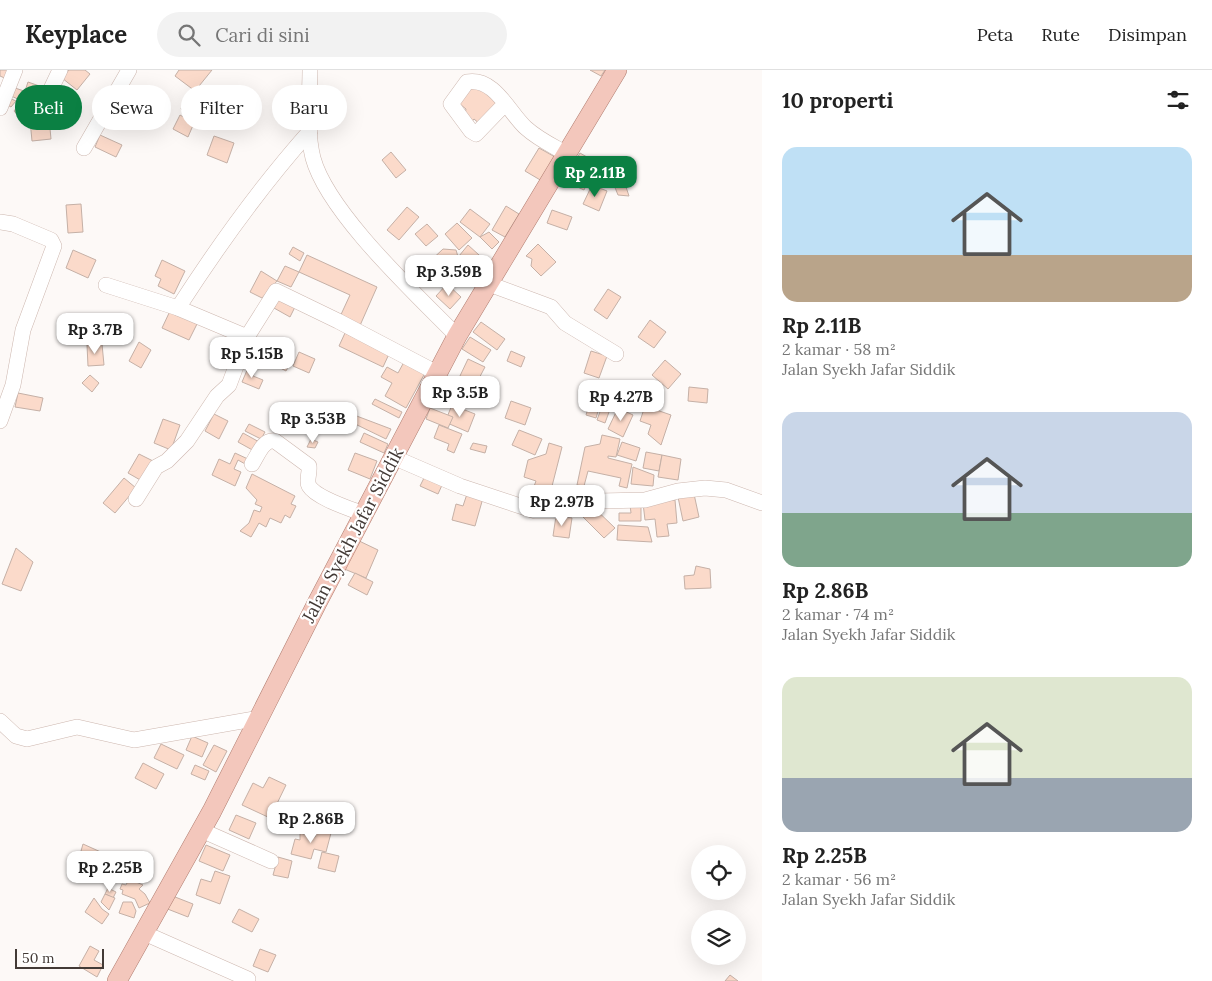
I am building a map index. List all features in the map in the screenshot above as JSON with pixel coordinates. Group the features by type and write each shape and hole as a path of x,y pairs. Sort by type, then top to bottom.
{"main road":[{"name":"Jalan Syekh Jafar Siddik","path":"117,981 201,830 457,336 617,70"}],"street":[{"path":"0,108 15,70"},
{"path":"53,85 60,70"},
{"path":"84,148 129,70"},
{"path":"310,70 310,85"},
{"path":"505,104 526,128 567,154"},
{"path":"178,308 236,222 279,165 310,130"},
{"path":"310,130 311,146 319,174 342,211 382,259 457,336"},
{"path":"0,222 13,224 51,240 54,246 23,330 13,385 0,421"},
{"path":"489,284 551,307 565,322 616,354"},
{"path":"106,285 178,308 247,337"},
{"path":"136,499 156,467 167,461 187,441 217,396 229,386 247,337 276,292 338,320 437,373"},
{"path":"252,464 267,442 276,441 309,466 308,484 312,490 325,498 364,514"},
{"path":"393,457 460,486 535,511 562,511 599,501 645,500 678,491 705,488 726,490 762,503"},
{"path":"0,721 16,736 27,739 77,728 134,740 260,718"},
{"path":"201,830 271,861"},
{"path":"144,933 248,979"}],"building":[{"path":"0,70 13,70 9,80 0,76"},
{"path":"69,70 85,70 90,74 81,85 71,85 62,78"},
{"path":"179,70 212,70 200,85 187,85 175,76"},
{"path":"590,70 605,70 601,76"},
{"path":"12,87 15,88 15,98 9,95"},
{"path":"478,87 492,92 496,103 481,125 474,119 470,124 464,119 466,109 455,100 462,91"},
{"path":"7,97 15,101 11,107 4,103"},
{"path":"180,115 181,130 191,130 188,137 173,129"},
{"path":"31,130 50,130 51,139 32,141"},
{"path":"100,135 122,145 116,157 95,147"},
{"path":"214,136 234,143 227,163 207,155"},
{"path":"539,148 555,157 542,181 525,171"},
{"path":"391,152 406,170 396,178 382,160"},
{"path":"580,153 623,178 629,196 618,195 614,185 601,179 598,185 588,181 584,190 569,183 574,173 571,169"},
{"path":"592,185 607,191 599,211 583,204"},
{"path":"81,204 83,232 68,233 66,205"},
{"path":"506,206 519,214 505,237 492,230"},
{"path":"407,207 419,217 399,240 387,230"},
{"path":"470,209 490,224 480,237 460,222"},
{"path":"552,210 572,217 567,230 547,223"},
{"path":"457,223 472,238 459,250 445,234"},
{"path":"427,224 438,236 426,246 415,234"},
{"path":"489,232 499,242 492,249 480,237"},
{"path":"538,244 556,262 541,276 531,266 532,259 526,256"},
{"path":"468,245 489,264 480,274 459,256"},
{"path":"293,247 304,253 300,261 289,254"},
{"path":"443,249 456,250 459,260 450,262 435,277 425,266"},
{"path":"73,250 96,260 88,278 66,268"},
{"path":"307,255 377,287 358,330 338,321 350,295 299,272"},
{"path":"162,260 185,271 174,294 158,286 161,279 155,276"},
{"path":"285,266 299,272 291,287 277,281"},
{"path":"261,271 277,281 262,298 250,292"},
{"path":"447,284 461,297 450,309 436,296"},
{"path":"608,289 621,297 607,319 594,310"},
{"path":"280,296 296,305 290,317 274,308"},
{"path":"170,311 197,324 189,340 162,328"},
{"path":"650,320 666,332 654,348 638,337"},
{"path":"481,322 505,339 497,350 473,332"},
{"path":"345,333 389,354 383,367 339,346"},
{"path":"470,337 491,350 483,362 462,349"},
{"path":"139,342 151,350 141,368 129,361"},
{"path":"102,344 104,365 88,366 87,345"},
{"path":"262,348 290,364 286,371 258,356"},
{"path":"511,351 525,357 521,367 507,361"},
{"path":"591,351 607,356 599,378 584,373"},
{"path":"299,352 315,359 309,373 293,366"},
{"path":"468,359 485,367 475,386 459,378"},
{"path":"665,360 681,374 668,389 652,375"},
{"path":"404,362 425,373 406,408 385,396 392,383 381,377 387,367 398,373"},
{"path":"248,368 255,371 253,376 263,380 259,389 242,382"},
{"path":"90,375 99,383 92,392 82,383"},
{"path":"453,381 472,390 464,405 445,395"},
{"path":"689,387 708,389 707,403 688,401"},
{"path":"18,393 43,398 40,411 15,407"},
{"path":"592,395 602,398 596,418 586,415"},
{"path":"605,398 613,401 605,423 597,420"},
{"path":"375,399 402,412 399,418 372,404"},
{"path":"511,401 531,408 525,425 505,418"},
{"path":"452,405 475,414 468,432 445,422"},
{"path":"645,406 671,415 661,445 648,434 651,425 640,421"},
{"path":"430,408 453,417 448,428 426,419"},
{"path":"618,408 633,415 623,437 608,429"},
{"path":"214,414 228,421 219,439 205,431"},
{"path":"354,415 391,429 386,439 349,421"},
{"path":"163,419 180,425 171,450 154,443"},
{"path":"249,424 265,432 261,439 245,431"},
{"path":"439,425 462,434 454,453 447,450 449,444 434,438"},
{"path":"519,430 542,439 535,455 512,445"},
{"path":"243,433 261,443 256,452 238,442"},
{"path":"364,433 388,444 384,453 360,442"},
{"path":"602,435 620,439 616,457 608,456 608,458 632,464 627,488 619,486 621,478 588,471 584,486 577,485 585,447 600,444"},
{"path":"311,439 318,442 315,448 307,447"},
{"path":"622,442 640,448 636,461 617,455"},
{"path":"473,443 487,446 485,453 470,449"},
{"path":"549,443 562,447 550,494 533,489 536,481 524,477 528,460 546,454"},
{"path":"646,452 662,455 659,471 643,468"},
{"path":"235,453 250,460 247,465 238,460 234,469 241,472 235,486 212,475 219,459 230,464"},
{"path":"355,453 377,461 370,479 348,470"},
{"path":"139,454 153,461 142,481 128,473"},
{"path":"662,455 681,459 678,480 658,477"},
{"path":"633,467 654,475 653,486 631,484"},
{"path":"252,474 295,496 291,504 296,506 290,518 285,515 281,523 270,518 266,527 259,523 251,537 240,531 249,523 254,510 260,512 262,507 255,504 257,500 246,488"},
{"path":"425,476 443,483 438,494 420,486"},
{"path":"124,478 136,488 115,513 103,503"},
{"path":"467,494 483,498 475,526 452,520 456,504 463,506"},
{"path":"694,494 699,517 683,521 678,497"},
{"path":"675,500 677,523 667,524 669,536 657,537 655,519 645,520 643,503"},
{"path":"589,503 615,528 604,538 579,513"},
{"path":"630,505 641,505 641,521 619,521 619,513 631,513"},
{"path":"556,516 572,518 569,538 553,536"},
{"path":"618,525 648,527 652,542 617,540"},
{"path":"355,539 378,550 366,578 342,568"},
{"path":"16,548 33,562 21,591 2,584"},
{"path":"696,566 710,569 711,588 685,589 684,576 694,575"},
{"path":"355,573 373,582 367,595 348,585"},
{"path":"192,736 208,743 202,757 186,750"},
{"path":"161,744 184,755 177,769 154,758"},
{"path":"214,745 227,751 216,772 203,765"},
{"path":"143,763 164,774 156,789 135,778"},
{"path":"195,765 209,771 205,780 191,774"},
{"path":"269,777 286,785 270,818 242,805 253,783 263,788"},
{"path":"236,815 256,823 249,839 229,830"},
{"path":"317,829 331,833 326,852 314,849 311,859 291,854 295,839 300,840 300,833 315,837"},
{"path":"83,844 103,853 100,860 81,851"},
{"path":"206,845 230,855 223,871 199,861"},
{"path":"322,852 339,856 335,872 318,868"},
{"path":"85,853 100,860 95,872 80,866"},
{"path":"278,857 292,861 288,878 273,875"},
{"path":"215,871 230,876 220,904 196,895 201,879 211,882"},
{"path":"129,879 143,885 139,889 145,894 150,903 139,908 135,899 122,894 123,890 120,889 122,884 126,885"},
{"path":"108,888 116,892 113,898 105,894"},
{"path":"105,894 115,898 109,910 101,902"},
{"path":"170,895 193,904 188,917 165,908"},
{"path":"94,898 102,909 109,914 102,924 85,912"},
{"path":"123,902 132,902 136,911 134,918 119,913"},
{"path":"239,909 259,919 252,932 232,922"},
{"path":"90,946 99,951 94,960 103,965 97,977 79,966"},
{"path":"260,949 276,955 268,972 253,966"},
{"path":"730,975 738,981 725,981"}]}
